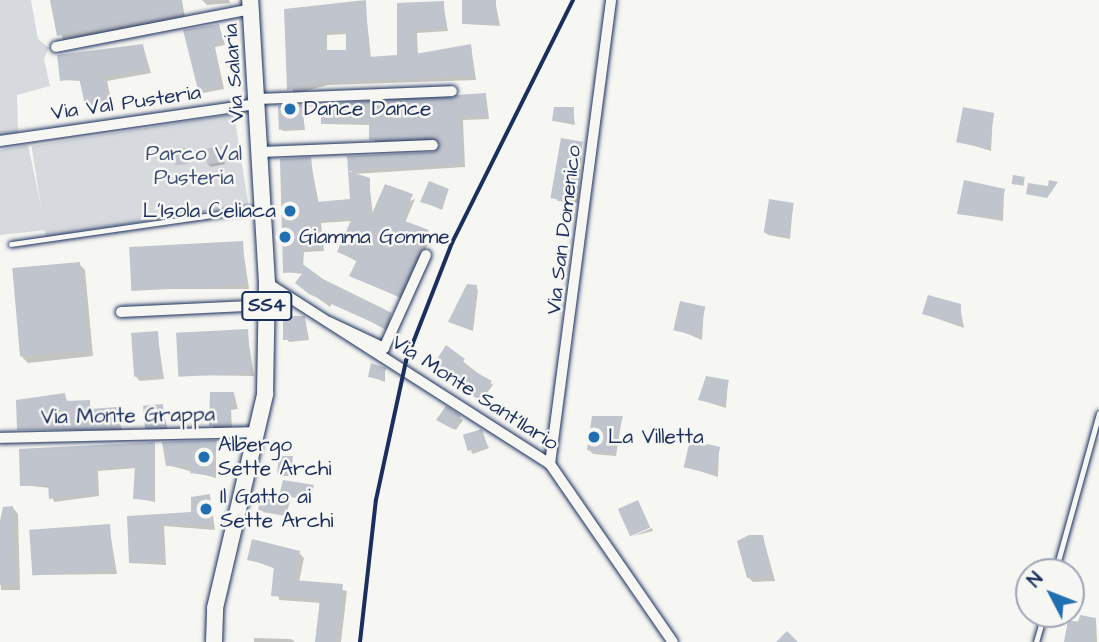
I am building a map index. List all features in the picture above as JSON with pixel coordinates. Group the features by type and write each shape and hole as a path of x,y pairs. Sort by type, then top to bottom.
{"main road":[{"name":"Via Salaria","path":"214,642 215,608 265,394 267,283 250,4"}],"street":[{"name":"Via San Domenico","path":"550,464 611,0"},
{"path":"56,47 250,4"},
{"name":"Via Val Pusteria","path":"0,141 257,102 452,91"},
{"path":"261,152 433,145"},
{"path":"328,323 384,348 426,255"},
{"name":"Via Monte Sant'Ilario","path":"267,283 550,464 673,642"},
{"path":"121,312 267,305"},
{"name":"Via Monte Grappa","path":"0,438 256,432"}],"lane":[{"path":"11,244 264,208"},
{"path":"1059,558 1099,413"}],"green space":[{"path":"0,0 31,0 38,39 49,48 44,59 50,86 17,95 18,132 0,135"},
{"name":"Parco Val Pusteria","path":"234,114 248,205 46,237 32,146"},
{"path":"28,145 46,230 0,235 0,150"}],"building":[{"path":"50,0 179,0 182,15 57,36"},
{"path":"366,0 368,57 397,55 397,3 444,1 445,28 414,30 415,54 471,44 473,76 323,82 287,90 284,9","holes":["346,30 346,50 323,50 324,31"]},
{"path":"462,0 496,0 496,24 462,24"},
{"path":"219,24 222,42 213,44 221,86 198,90 183,30"},
{"path":"143,44 148,69 104,77 110,104 86,109 79,78 60,81 57,55"},
{"path":"486,93 486,116 460,117 462,164 348,171 347,156 433,152 440,144 433,138 369,140 369,122 321,124 321,104"},
{"path":"303,105 304,129 279,130 278,106"},
{"path":"554,107 574,107 573,123 552,121"},
{"path":"963,107 994,113 988,148 956,142"},
{"path":"561,138 583,142 572,202 550,198"},
{"path":"220,146 223,162 207,165 204,149"},
{"path":"186,148 188,164 175,165 173,150"},
{"path":"311,157 316,202 350,199 348,171 370,178 370,218 385,184 413,194 402,220 429,230 399,297 349,276 357,260 337,252 352,218 319,220 322,248 301,249 301,263 323,279 392,313 385,328 309,294 295,283 304,271 283,273 280,159"},
{"path":"1013,175 1025,177 1023,186 1012,184"},
{"path":"964,180 1005,189 999,218 957,214"},
{"path":"1049,180 1058,182 1047,198 1026,194 1028,183 1048,186"},
{"path":"429,181 449,189 440,208 420,202"},
{"path":"769,199 794,203 788,236 764,233"},
{"path":"243,241 245,285 131,291 129,247"},
{"path":"80,262 88,351 20,357 12,268"},
{"path":"467,284 477,285 471,330 448,322"},
{"path":"928,295 961,304 961,325 922,314"},
{"path":"680,301 705,307 699,336 673,330"},
{"path":"283,316 305,316 305,340 283,340"},
{"path":"248,329 250,373 178,377 176,333"},
{"path":"158,331 161,375 134,377 131,333"},
{"path":"446,345 465,359 461,364 492,381 478,399 434,364"},
{"path":"371,363 386,368 383,380 368,377"},
{"path":"706,376 729,380 723,405 698,400"},
{"path":"210,392 234,392 228,425 209,426"},
{"path":"65,393 66,401 90,400 90,409 117,407 119,428 17,430 16,400"},
{"path":"163,404 165,427 145,429 143,406"},
{"path":"446,406 461,416 453,429 436,420"},
{"path":"592,416 623,416 612,453 587,450"},
{"path":"482,429 487,445 468,451 463,435"},
{"path":"217,440 213,476 190,473 191,466 166,466 162,442"},
{"path":"690,440 720,447 714,474 684,467"},
{"path":"155,442 152,500 133,499 135,466 95,468 96,493 49,499 48,485 20,486 19,449"},
{"path":"279,456 293,456 291,474 277,474"},
{"path":"283,480 314,485 310,499 289,495 284,515 258,510 261,498 278,500"},
{"path":"210,494 211,526 161,523 163,561 129,563 127,516 191,512 191,497"},
{"path":"638,500 650,527 630,536 618,509"},
{"path":"13,506 15,585 0,585 0,521 3,507"},
{"path":"110,524 113,570 32,576 29,530"},
{"path":"749,535 763,535 771,577 747,578 737,541"},
{"path":"252,539 300,551 293,580 343,584 336,642 315,642 320,599 271,596 274,566 247,560"},
{"path":"1085,616 1096,618 1092,642 1064,642 1067,628 1085,628"},
{"path":"787,631 798,642 776,642"}],"railway":[{"path":"360,642 376,500 406,361 452,243 573,0"}],"place":[{"name":"Dance Dance","path":"290,109"},
{"name":"L'Isola Celiaca","path":"290,211"},
{"name":"Giamma Gomme","path":"285,237"},
{"name":"La Villetta","path":"594,437"},
{"name":"Albergo Sette Archi","path":"204,457"},
{"name":"Il Gatto ai Sette Archi","path":"206,509"}]}
